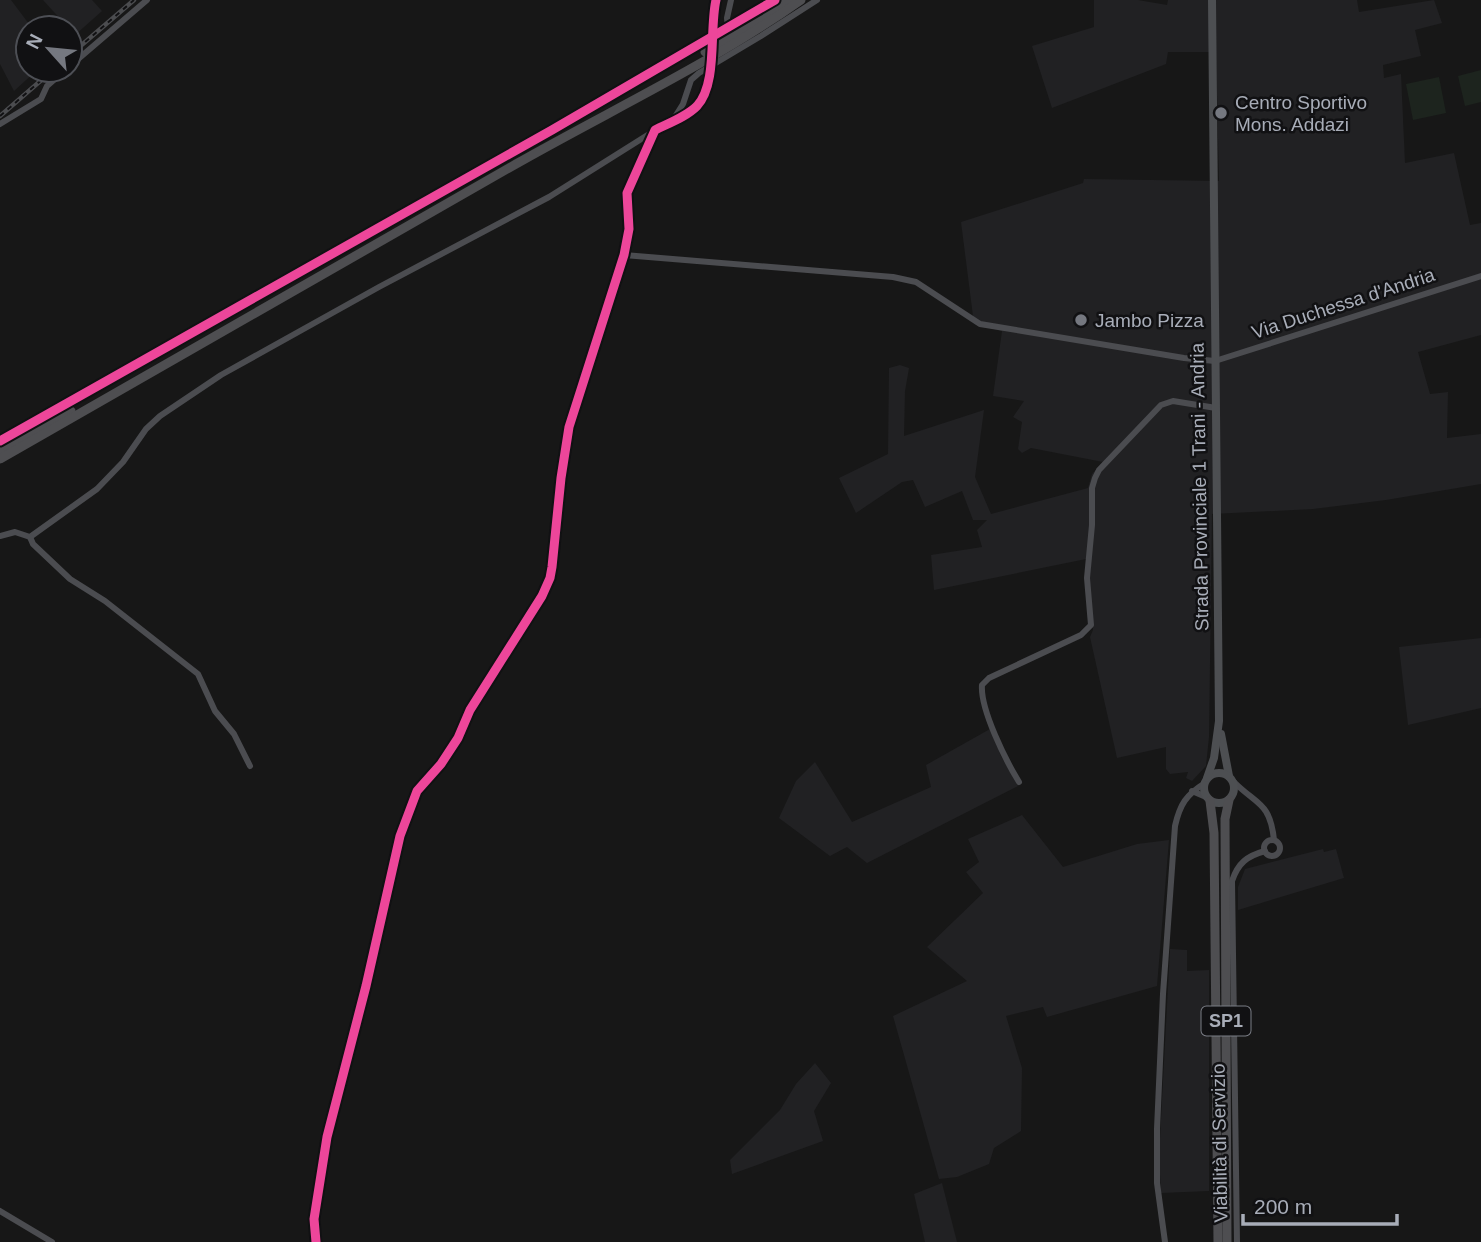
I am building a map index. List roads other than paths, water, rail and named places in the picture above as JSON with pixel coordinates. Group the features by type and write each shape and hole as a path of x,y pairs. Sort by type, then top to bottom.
{"highway":[{"path":"0,451 690,61 790,0"},
{"path":"0,459 744,37 801,0"},
{"name":"Strada Provinciale 1 Trani - Andria","path":"1208,799 1214,833 1218,1242"},
{"name":"Strada Provinciale 1 Trani - Andria","path":"1227,1242 1225,819 1229,800"}],"main road":[{"name":"Strada Provinciale 1 Trani - Andria","path":"1208,799 1206,780 1214,758 1219,721 1212,0"},
{"name":"Strada Provinciale 1 Trani - Andria","path":"1219,721 1234,791 1229,800"},
{"path":"1206,780 1220,773 1231,779"},
{"path":"1208,799 1219,804 1229,800"}],"street":[{"path":"84,54 147,0"},
{"path":"30,537 97,489 123,462 146,429 160,416 221,375 549,197 695,107 703,99 709,76 716,0"},
{"path":"728,28 731,0"},
{"path":"0,441 775,0"},
{"path":"672,122 683,104 691,80 699,73 817,0"},
{"path":"0,124 41,99 49,84"},
{"path":"316,1242 314,1219 327,1137 354,1037 400,836 417,791 441,764 458,738 470,710 542,596 550,578 569,427 624,255 629,229 627,193 655,130"},
{"path":"624,255 893,277 916,282 980,324 1215,361"},
{"name":"Via Duchessa d'Andria","path":"1215,361 1481,276"},
{"path":"1019,782 1004,758 982,696 982,685 989,678 1081,635 1091,625 1087,578 1092,488 1099,470 1161,405 1173,401 1216,408"},
{"path":"0,536 15,532 30,537 33,544 70,579 105,601 198,674 215,711 234,733 250,766"},
{"path":"1231,779 1266,810 1274,840 1280,845 1278,853 1271,856 1264,846 1267,841 1274,840"},
{"path":"1165,1242 1157,1170 1163,994 1175,826 1180,805 1206,780"},
{"path":"1192,791 1208,799"},
{"name":"Viabilità di Servizio","path":"1237,1242 1233,881 1241,863 1249,856 1265,851"},
{"path":"0,1211 52,1242"}],"railway":[{"path":"84,43 134,0"},
{"path":"0,116 37,84"}],"place":[{"name":"Centro Sportivo Mons. Addazi","path":"1221,113"},
{"name":"Jambo Pizza","path":"1081,320"}]}
